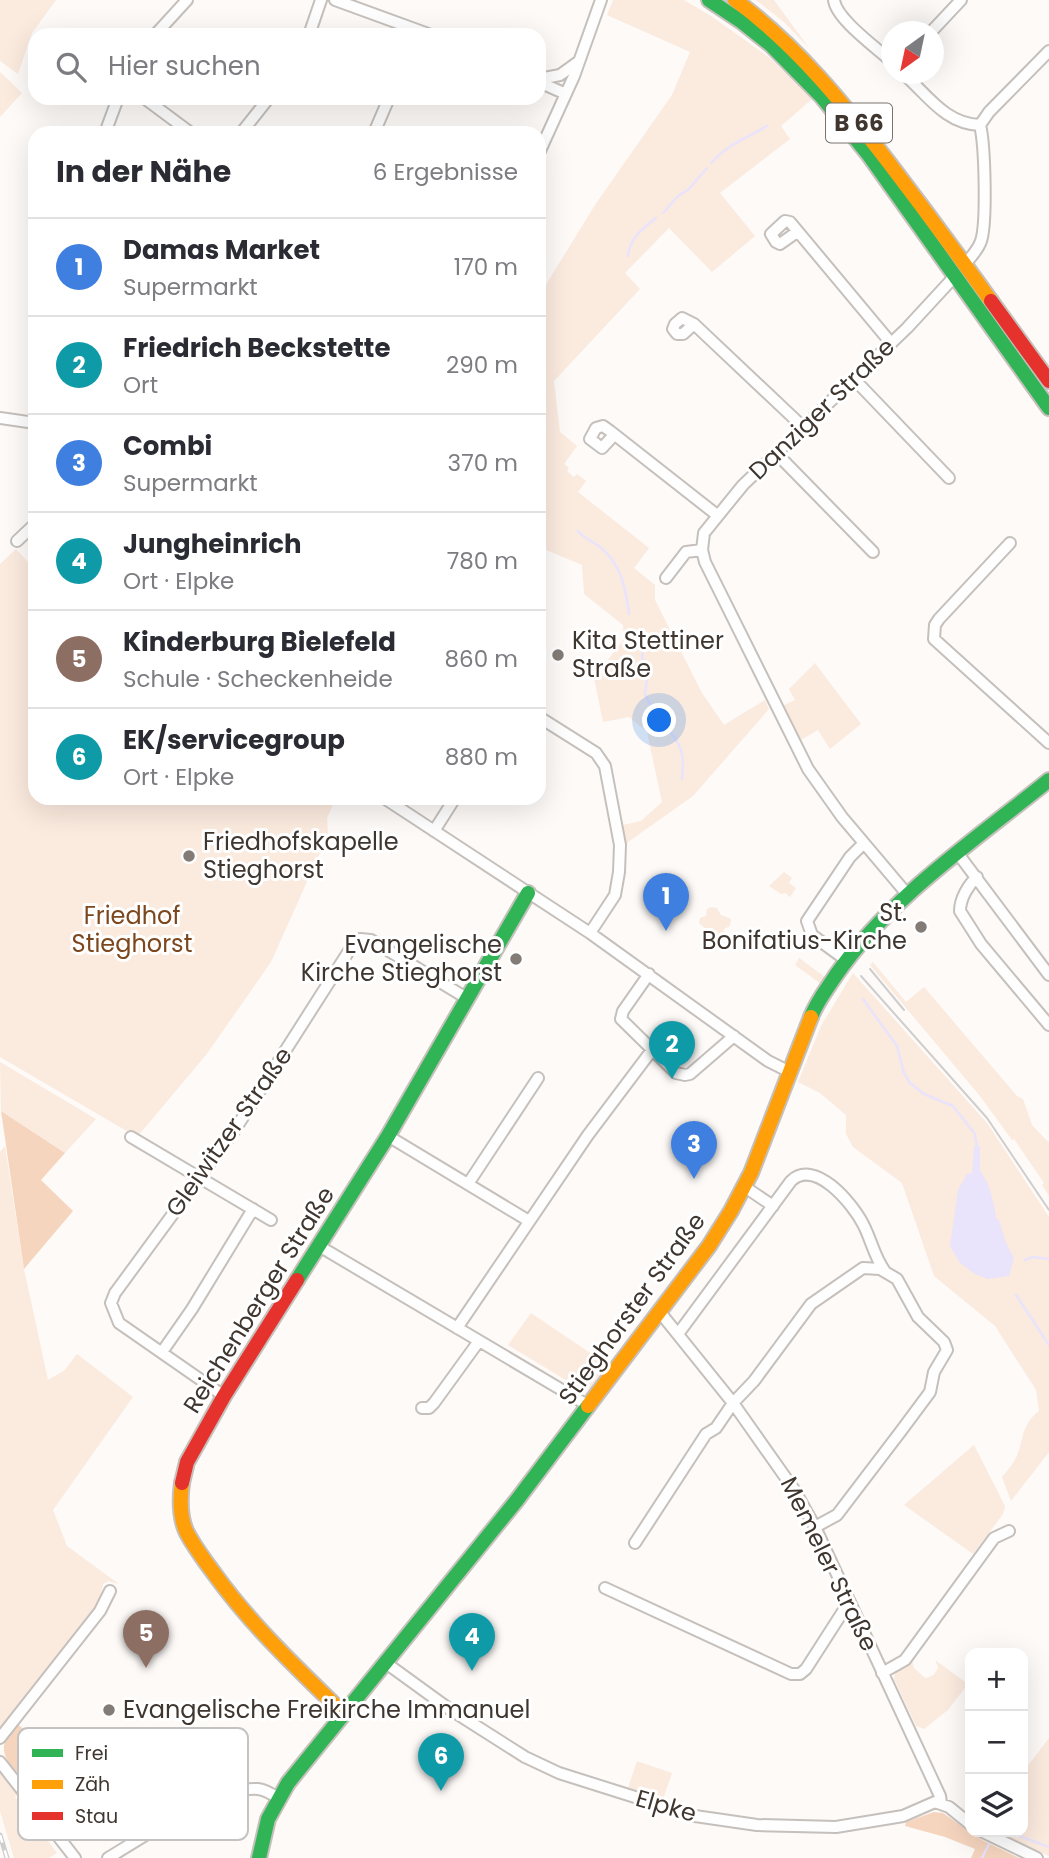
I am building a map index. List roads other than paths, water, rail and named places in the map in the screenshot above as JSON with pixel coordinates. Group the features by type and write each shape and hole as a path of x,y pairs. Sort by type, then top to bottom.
{"street":[{"path":"161,28 187,0"},
{"path":"311,28 321,0"},
{"path":"335,0 406,28"},
{"name":"B 66","path":"709,0 740,19 778,49 846,124 1049,408"},
{"name":"B 66","path":"735,0 779,34 809,62 965,264 1049,381"},
{"path":"834,0 835,7 843,18 881,53"},
{"path":"941,21 961,0"},
{"path":"546,138 580,60 599,2"},
{"path":"955,276 978,247 983,233 984,145 980,125 989,112 1049,51"},
{"path":"546,78 560,75 580,60"},
{"path":"546,84 566,94"},
{"path":"915,84 954,120 980,125"},
{"path":"108,126 115,105"},
{"path":"153,105 182,126"},
{"path":"247,126 263,105"},
{"path":"377,126 386,105"},
{"path":"797,232 891,343"},
{"name":"Danziger Straße","path":"702,550 704,533 718,515 802,426 891,343 955,276"},
{"path":"694,324 802,426"},
{"path":"853,379 949,478"},
{"path":"0,418 28,422"},
{"path":"614,435 718,515"},
{"path":"776,453 873,552"},
{"path":"17,541 28,531"},
{"path":"1010,543 939,618 935,625 934,639 1049,743"},
{"path":"667,578 686,552 702,550 716,585 808,769 825,796 907,894"},
{"path":"546,721 596,753 605,766 620,845 619,865 615,895 590,933"},
{"name":"Stieghorster Straße","path":"259,1858 264,1832 278,1798 517,1500 718,1233 745,1187 811,1015 846,960 872,928 907,894 1048,782"},
{"path":"395,805 590,933 768,1061 790,1072"},
{"path":"434,831 451,805"},
{"path":"846,960 812,935 807,921 850,857 864,843"},
{"path":"959,855 1049,975"},
{"path":"976,877 961,902 960,911 981,944 1049,1025"},
{"name":"Reichenberger Straße","path":"344,1714 266,1637 194,1546 181,1506 181,1485 187,1462 225,1395 388,1136 528,892"},
{"name":"Gleiwitzer Straße","path":"225,1395 119,1323 111,1303 114,1293 236,1128 350,949 360,939 371,940 468,999"},
{"path":"649,974 623,1011 621,1019 676,1073 685,1076 693,1072 734,1036"},
{"path":"457,1328 588,1135 652,1050"},
{"path":"468,1184 538,1078"},
{"path":"388,1136 529,1221"},
{"path":"131,1137 271,1220"},
{"path":"678,1334 793,1178 802,1174 812,1174 834,1188 850,1206 863,1224 884,1270"},
{"path":"745,1187 773,1206"},
{"path":"162,1352 192,1309 253,1209"},
{"path":"319,1246 589,1406"},
{"path":"635,1544 706,1434 716,1427 733,1403 754,1381 811,1304 863,1268 872,1256 873,1247"},
{"path":"815,1527 830,1520 843,1508 930,1392 934,1372 946,1353 947,1346 918,1317 897,1279 884,1270 863,1268"},
{"name":"Memeler Straße","path":"659,1311 780,1466 815,1527 941,1802"},
{"path":"422,1408 429,1408 434,1403 479,1341"},
{"path":"882,1673 905,1660 994,1538 1009,1531"},
{"path":"605,1588 791,1674 800,1674 806,1669 849,1602"},
{"path":"0,1738 100,1611 110,1591"},
{"name":"Elpke","path":"386,1663 448,1709 525,1757 559,1773 695,1816 729,1823 831,1828 903,1816 929,1804 941,1802"},
{"path":"0,1762 18,1785"},
{"path":"248,1791 261,1789 278,1798"},
{"path":"941,1802 965,1820"},
{"path":"993,1837 1037,1858"},
{"path":"61,1840 75,1858"},
{"path":"108,1858 140,1840"}],"waterway":[{"path":"711,163 731,146 767,126"},
{"path":"663,213 707,168"},
{"path":"628,256 634,239 656,218"},
{"path":"578,531 613,560 624,586 629,614"},
{"path":"637,631 644,645 642,657 648,673 645,694 657,717"},
{"path":"671,733 682,754 682,779"},
{"path":"863,999 897,1046 904,1073 910,1083 924,1094 953,1106 975,1134 977,1148"},
{"path":"1025,1260 1033,1257 1049,1259"},
{"path":"1016,1295 1049,1345"},
{"path":"1022,1837 1049,1847"},
{"path":"982,1858 989,1844"}],"tram line":[{"path":"870,969 904,1010"},
{"path":"861,976 987,1118 1049,1210"}],"railway":[{"path":"0,1835 7,1858"}],"place":[{"name":"Kita Stettiner Straße","path":"558,655"},
{"name":"Friedhofskapelle Stieghorst","path":"189,856"},
{"name":"St. Bonifatius-Kirche","path":"921,927"},
{"name":"Damas Market","path":"666,931"},
{"name":"Evangelische Kirche Stieghorst","path":"516,959"},
{"name":"Friedrich Beckstette","path":"672,1079"},
{"name":"Combi","path":"694,1179"},
{"name":"Kinderburg Bielefeld","path":"146,1668"},
{"name":"Jungheinrich","path":"472,1671"},
{"name":"Evangelische Freikirche Immanuel","path":"109,1710"},
{"name":"EK/servicegroup","path":"441,1791"}],"park label":[{"name":"Friedhof Stieghorst","path":"132,930"}]}
